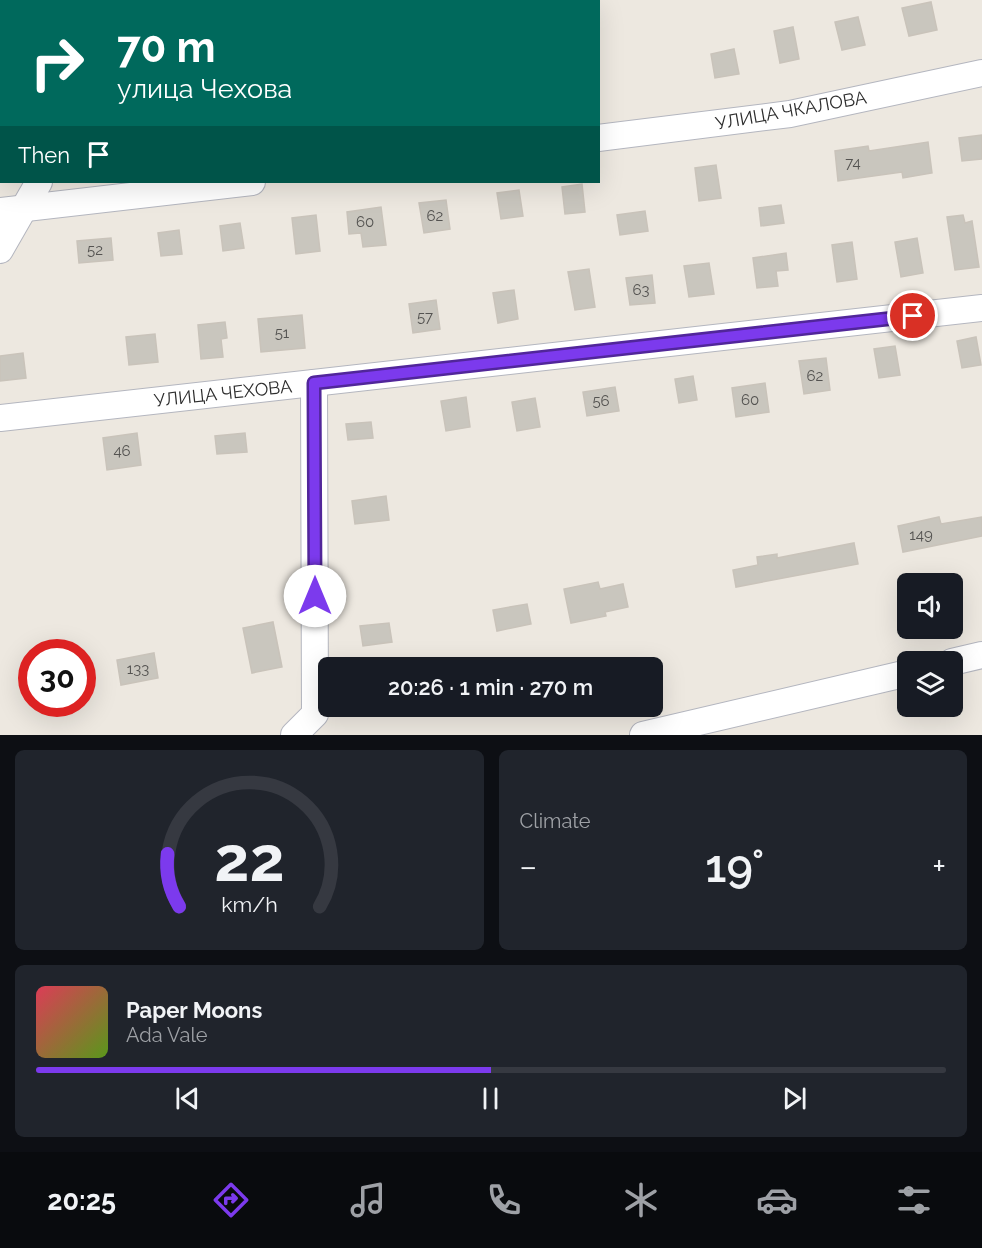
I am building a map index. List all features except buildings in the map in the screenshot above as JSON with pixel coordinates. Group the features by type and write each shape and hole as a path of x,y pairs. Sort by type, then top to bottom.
{"street":[{"name":"УЛИЦА ЧКАЛОВА","path":"600,138 790,114 982,73"},
{"path":"0,250 10,211 38,183"},
{"path":"10,211 244,183"},
{"name":"УЛИЦА ЧЕХОВА","path":"0,418 982,308"},
{"path":"294,735 315,714 314,383"},
{"path":"963,660 982,656"},
{"path":"642,735 897,676"}],"route":[{"path":"315,596 314,383 913,316"}]}
